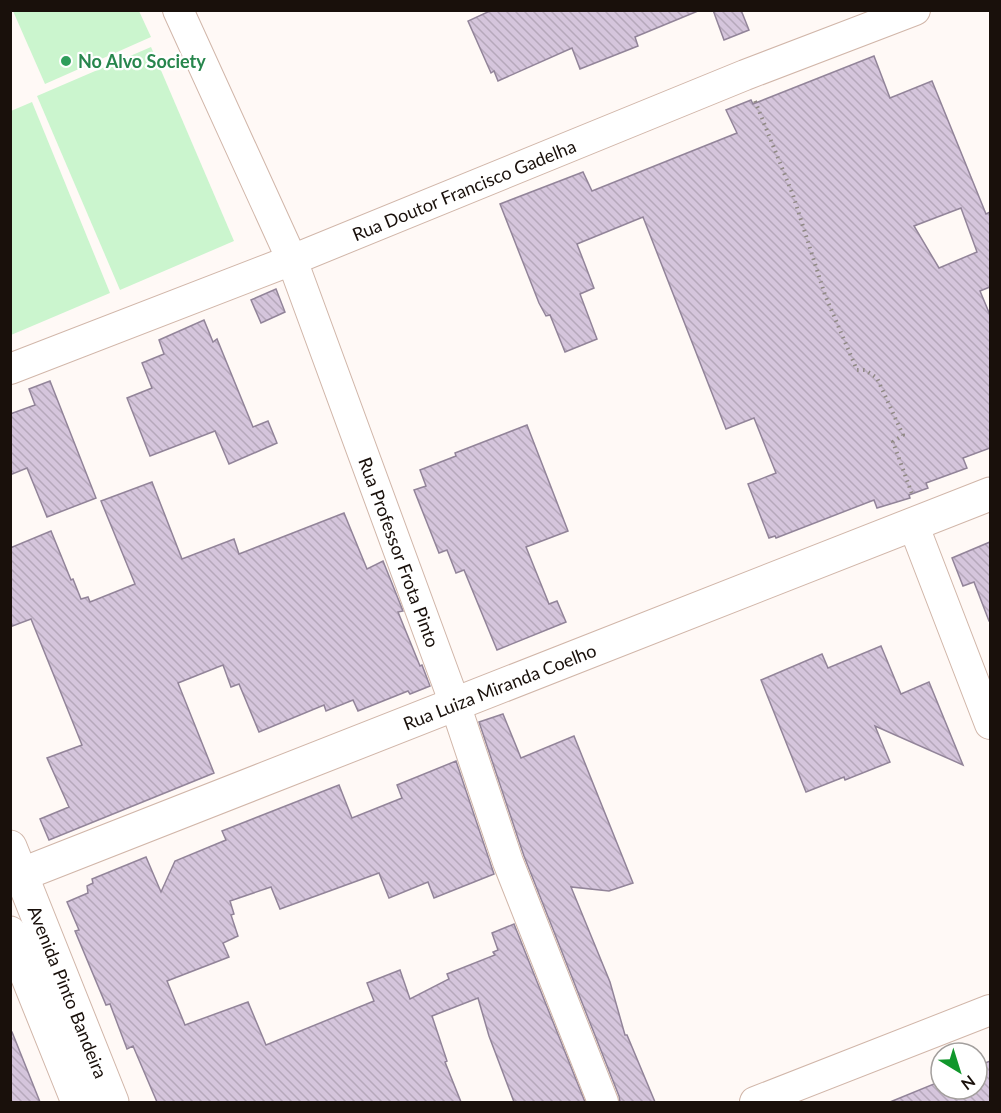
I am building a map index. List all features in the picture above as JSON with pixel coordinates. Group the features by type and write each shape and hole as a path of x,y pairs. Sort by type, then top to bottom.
{"street":[{"name":"Rua Professor Frota Pinto","path":"178,10 292,260 456,704 508,862 603,1102"},
{"name":"Rua Doutor Francisco Gadelha","path":"10,369 292,260 745,75 915,10"},
{"name":"Rua Luiza Miranda Coelho","path":"14,867 456,704 990,495"},
{"path":"913,525 990,724"},
{"name":"Avenida Pinto Bandeira","path":"14,867 112,1102"},
{"name":"Avenida Pinto Bandeira","path":"10,933 78,1102"},
{"path":"756,1102 990,1010"}],"path":[{"path":"745,75 793,195 825,295 857,370 865,370 877,378 903,435 893,441 913,496 913,525"}],"green space":[{"name":"No Alvo Society","path":"13,11 139,11 151,37 45,84"},
{"path":"151,47 234,241 120,290 37,96"},
{"path":"32,102 110,293 11,335 11,111"}],"building":[{"path":"492,10 698,11 635,37 638,46 580,69 572,48 498,81 494,71 491,73 468,21"},
{"path":"713,10 741,10 749,30 724,40"},
{"path":"874,56 890,98 932,81 986,214 990,212 990,287 980,291 990,315 990,448 963,458 967,468 926,483 928,488 909,495 910,498 877,508 874,500 776,538 775,536 769,538 748,484 776,473 754,418 726,429 643,217 577,244 594,288 580,294 597,339 565,352 550,315 546,316 539,303 500,204 583,172 592,191 737,133 726,110 751,100 753,104","holes":["961,208 977,252 939,268 914,226"]},
{"path":"276,289 285,312 261,323 251,300"},
{"path":"204,320 213,342 217,339 253,427 268,421 277,443 229,464 215,431 150,456 127,398 152,388 142,363 164,354 159,340"},
{"path":"50,381 96,498 47,517 27,468 10,475 10,414 35,405 29,389"},
{"path":"527,425 568,531 526,547 549,604 557,601 566,622 497,650 464,570 456,573 447,550 439,553 414,490 426,486 420,470 456,456 455,453"},
{"path":"152,482 182,559 234,539 239,554 344,513 367,569 383,561 403,611 398,612 430,686 410,694 408,691 358,711 353,700 326,711 324,705 259,732 239,684 231,687 223,665 178,683 214,773 49,840 40,819 69,807 47,758 82,745 31,619 10,627 10,548 51,531 81,599 88,597 90,602 135,584 101,501"},
{"path":"990,542 989,621 974,582 963,586 952,558"},
{"path":"881,646 901,694 929,682 963,765 875,726 890,762 845,780 844,777 806,792 761,680 822,654 828,668"},
{"path":"503,714 521,758 574,736 633,883 609,891 571,887 610,982 625,1035 627,1035 655,1102 620,1102 524,856 479,722"},
{"path":"456,761 494,874 434,898 428,882 389,898 379,873 280,909 271,887 230,901 234,914 231,915 238,936 223,943 229,957 167,981 185,1025 248,1002 266,1045 374,1001 367,983 400,970 410,999 449,979 447,974 495,955 493,952 498,950 492,933 514,924 585,1102 514,1102 489,1036 478,998 432,1016 447,1061 445,1062 461,1102 157,1102 133,1046 127,1049 110,1004 106,1005 75,931 79,930 67,902 88,893 87,886 93,883 92,879 146,857 161,892 175,861 226,840 222,831 339,785 352,818 402,798 397,785"},
{"path":"10,1032 12,1032 40,1102 10,1102"},
{"path":"989,1061 990,1102 890,1102 929,1086 929,1101 989,1101"}],"place":[{"name":"No Alvo Society","path":"66,61"}]}
